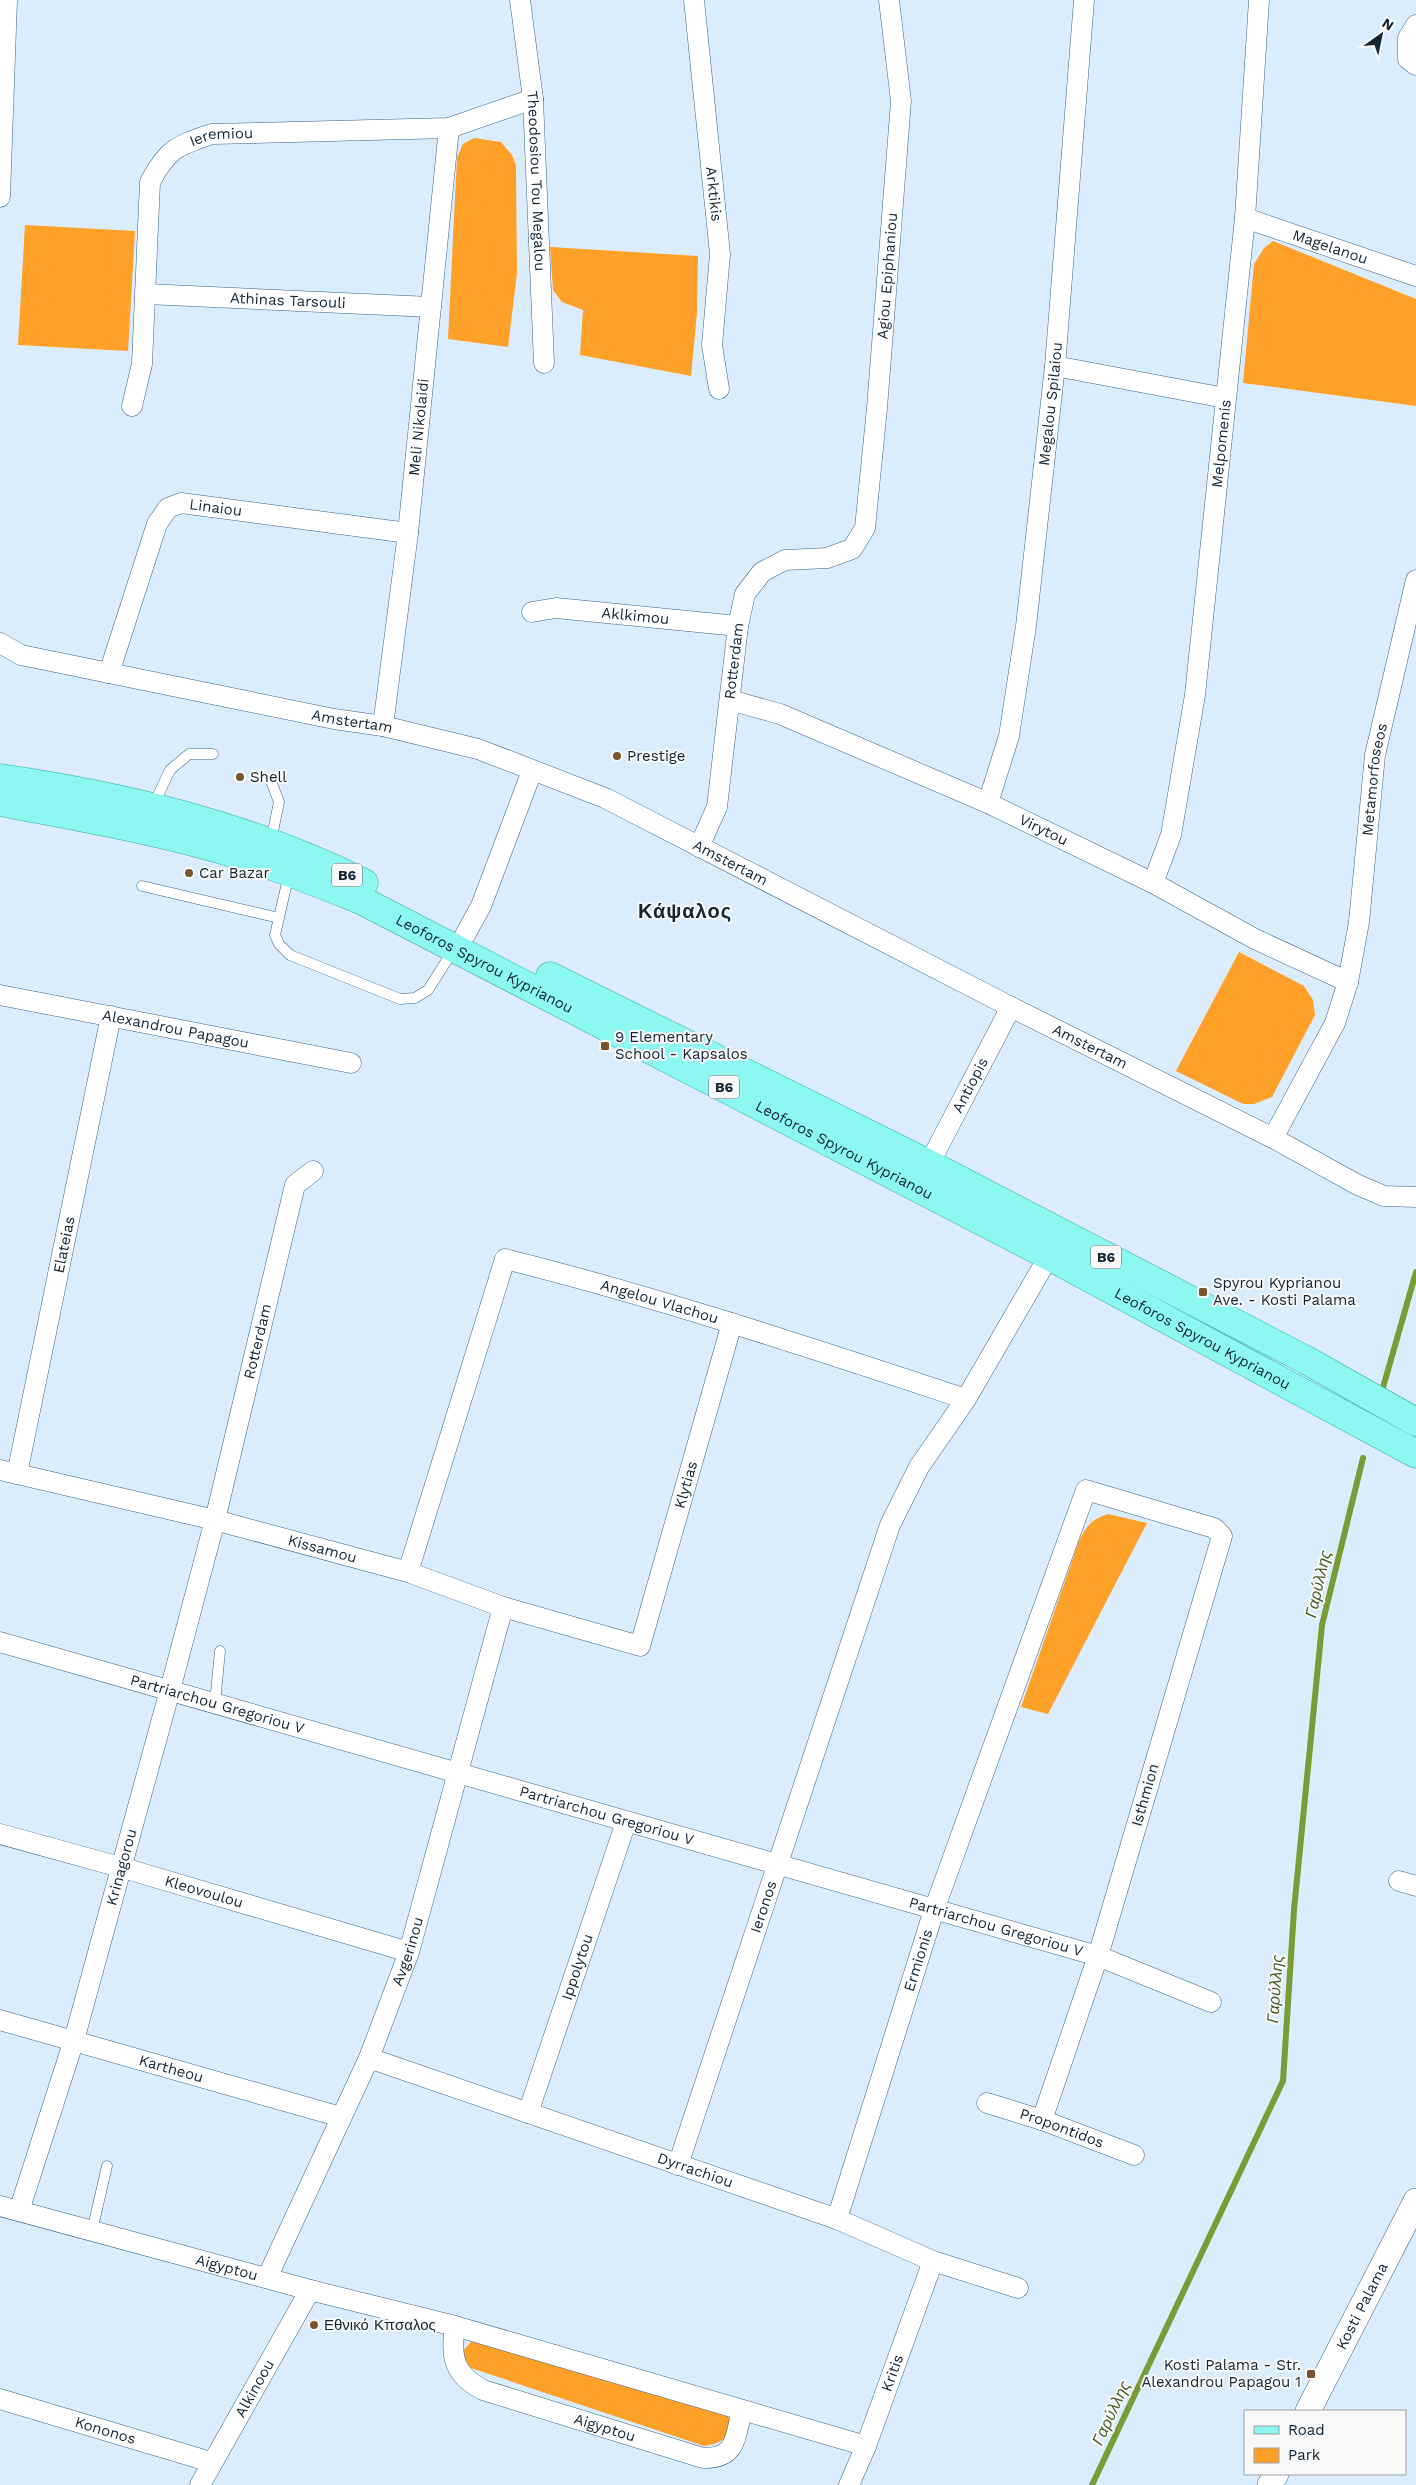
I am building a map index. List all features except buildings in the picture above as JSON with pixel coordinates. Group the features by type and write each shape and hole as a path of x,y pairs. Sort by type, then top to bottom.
{"main road":[{"name":"Leoforos Spyrou Kyprianou","path":"0,778 77,789 153,806 271,842 362,882 460,941 1416,1454"},
{"name":"Leoforos Spyrou Kyprianou","path":"0,802 98,820 205,845 289,872 460,941 929,1164 1306,1360 1416,1422"}],"street":[{"path":"0,197 7,0"},
{"name":"Theodosiou Tou Megalou","path":"520,0 533,99 544,364"},
{"name":"Arktikis","path":"694,0 720,254 712,345 719,389"},
{"name":"Agiou Epiphaniou","path":"852,549 865,528 877,408 901,102 890,0"},
{"name":"Megalou Spilaiou","path":"988,803 1009,736 1023,645 1055,366 1084,0"},
{"name":"Melpomenis","path":"1152,883 1171,835 1194,695 1245,218 1259,0"},
{"path":"1416,25 1408,38 1408,59 1416,65"},
{"name":"Ieremiou","path":"132,406 142,364 150,182 163,159 181,144 212,134 449,128 533,99"},
{"name":"Meli Nikolaidi","path":"383,726 408,533 449,128"},
{"name":"Magelanou","path":"1245,218 1416,276"},
{"name":"Athinas Tarsouli","path":"146,294 431,306"},
{"path":"1055,366 1225,398"},
{"name":"Linaiou","path":"109,673 158,524 168,508 181,503 408,533"},
{"name":"Rotterdam","path":"700,847 717,807 738,626 745,594 762,572 785,560 827,558 852,549"},
{"name":"Metamorfoseos","path":"1273,1138 1336,1023 1348,982 1358,922 1376,754 1416,580"},
{"name":"Aklkimou","path":"532,612 556,608 738,626"},
{"name":"Amstertam","path":"0,643 21,655 334,719 383,726 478,749 605,798 1011,1007 1273,1138 1358,1185 1384,1196 1416,1198"},
{"name":"Virytou","path":"730,700 780,714 988,803 1152,883 1254,939 1348,982"},
{"path":"460,941 484,898 532,771"},
{"name":"Alexandrou Papagou","path":"0,994 351,1063"},
{"name":"Antiopis","path":"929,1164 1011,1007"},
{"name":"Elateias","path":"9,1472 111,1016"},
{"name":"Rotterdam","path":"215,1520 295,1185 313,1171"},
{"path":"966,1399 1049,1256"},
{"name":"Angelou Vlachou","path":"408,1572 505,1259 570,1275 732,1323 966,1399"},
{"name":"Klytias","path":"640,1646 732,1323"},
{"name":"Ieronos","path":"678,2164 890,1525 919,1467 966,1399"},
{"name":"Kissamou","path":"9,1472 215,1520 408,1572 503,1607 640,1646"},
{"name":"Ermionis","path":"837,2219 934,1910 1086,1490 1158,1510"},
{"name":"Isthmion","path":"1042,2120 1098,1956 1222,1536 1214,1528 1158,1510"},
{"name":"Krinagorou","path":"20,2212 74,2040 215,1520"},
{"name":"Avgerinou","path":"267,2278 369,2058 409,1952 503,1607"},
{"name":"Partriarchou Gregoriou V","path":"0,1642 1098,1956 1210,2002"},
{"name":"Ippolytou","path":"528,2113 626,1822"},
{"name":"Kleovoulou","path":"0,1834 120,1866 409,1952"},
{"name":"Kartheou","path":"0,2020 341,2116"},
{"name":"Dyrrachiou","path":"369,2058 837,2219 933,2261 1018,2288"},
{"name":"Propontidos","path":"987,2103 1042,2120 1134,2155"},
{"name":"Kosti Palama","path":"1309,2410 1408,2234 1416,2201"},
{"name":"Aigyptou","path":"0,2206 310,2290 455,2326 866,2446"},
{"name":"Kritis","path":"849,2485 866,2446 933,2261"},
{"name":"Alkinoou","path":"200,2485 211,2462 310,2290"},
{"name":"Aigyptou","path":"455,2326 453,2352 458,2369 468,2381 483,2390 703,2458 717,2459 726,2455 734,2442 742,2410"},
{"name":"Kononos","path":"0,2399 211,2462"}],"lane":[{"path":"153,806 170,770 189,754 213,754"},
{"path":"271,782 279,802 271,842"},
{"path":"289,872 275,935 279,944 290,955 400,998 416,998 428,990 460,941"},
{"path":"142,886 279,918"},
{"path":"215,1703 220,1651"},
{"path":"92,2231 107,2166"}],"green space":[{"path":"474,138 501,142 512,155 516,165 517,273 508,347 448,339 457,158 463,144"},
{"path":"25,225 135,231 128,351 18,345"},
{"path":"1273,241 1416,299 1416,406 1243,383 1254,264 1264,248"},
{"path":"550,247 698,256 697,313 691,376 580,355 583,310 562,302 553,290"},
{"path":"1239,952 1304,986 1313,1000 1315,1015 1272,1097 1254,1104 1243,1104 1176,1071"},
{"path":"1108,1514 1147,1523 1048,1714 1021,1707 1079,1541 1090,1524"},
{"path":"480,2340 726,2409 730,2424 729,2430 724,2439 704,2446 471,2368 463,2363 461,2353 471,2342"}],"waterway":[{"name":"Γαρύλλης","path":"1382,1391 1416,1272"},
{"name":"Γαρύλλης","path":"1092,2485 1283,2081 1294,1910 1322,1625 1363,1458"}],"place":[{"name":"Prestige","path":"617,756"},
{"name":"Shell","path":"240,777"},
{"name":"Car Bazar","path":"189,873"},
{"name":"9 Elementary School - Kapsalos","path":"605,1046"},
{"name":"Spyrou Kyprianou Ave. - Kosti Palama","path":"1203,1292"},
{"name":"Εθνικό Κπσαλος","path":"314,2325"},
{"name":"Kosti Palama - Str. Alexandrou Papagou 1","path":"1311,2374"}],"district":[{"name":"Κάψαλος","path":"685,911"}]}
